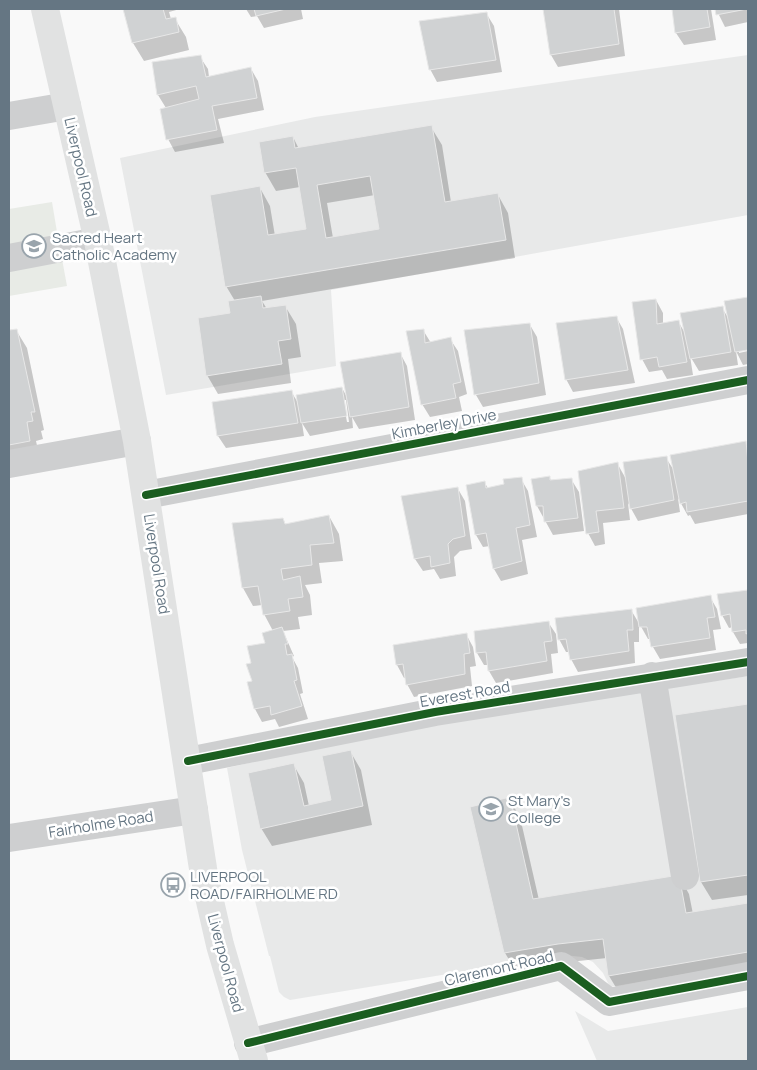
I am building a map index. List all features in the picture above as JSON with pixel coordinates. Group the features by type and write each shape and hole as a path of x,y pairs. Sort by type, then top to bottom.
{"highway":[{"name":"Liverpool Road","path":"44,9 98,241 137,441 188,761 204,875 220,945 251,1052"}],"street":[{"path":"9,116 67,106"},
{"path":"9,258 98,241"},
{"name":"Kimberley Drive","path":"146,495 748,380"},
{"path":"9,464 137,441"},
{"name":"Everest Road","path":"188,761 435,712 748,662"},
{"path":"652,676 685,876"},
{"name":"Fairholme Road","path":"9,838 194,810"},
{"name":"Claremont Road","path":"251,1052 561,966 609,1002 748,976"}],"shaded area":[{"path":"748,55 748,215 331,290 336,366 166,395 120,158 315,117"},
{"path":"52,202 57,232 54,238 9,246 9,209"},
{"path":"62,259 67,286 9,296 9,266"},
{"name":"St Mary's College","path":"748,676 748,963 610,987 603,973 593,962 582,957 564,955 290,1000 279,992 242,850 227,768 412,726"},
{"path":"748,1007 748,1061 597,1061 575,1011 608,1031"}],"building":[{"path":"123,9 163,9 166,19 176,17 179,32 132,43"},
{"path":"254,9 286,9 256,16"},
{"path":"543,9 614,9 619,44 550,55"},
{"path":"672,9 707,9 710,27 675,33"},
{"path":"715,9 747,9 716,15"},
{"path":"487,12 496,60 429,70 419,21"},
{"path":"201,55 206,77 251,67 257,98 212,106 217,130 166,140 160,109 199,99 196,86 157,95 152,62"},
{"path":"432,125 445,202 498,193 506,240 225,287 210,195 260,186 268,235 306,229 296,168 264,173 259,142 293,136 295,148","holes":["370,176 379,229 326,238 317,185"]},
{"path":"261,296 263,308 286,305 291,339 278,341 282,364 206,376 198,318 230,313 228,301"},
{"path":"748,297 748,350 735,352 724,301"},
{"path":"656,299 657,324 679,320 687,362 659,367 657,357 640,360 632,302"},
{"path":"723,306 731,352 690,359 680,313"},
{"path":"617,316 628,370 565,380 556,323"},
{"path":"530,323 539,383 474,395 464,330"},
{"path":"17,329 35,412 31,412 33,421 27,422 30,441 9,445 9,330"},
{"path":"424,329 425,343 451,337 461,382 453,384 456,398 421,405 406,331"},
{"path":"401,352 409,407 350,417 340,362"},
{"path":"342,387 347,416 301,423 296,395"},
{"path":"292,390 298,423 217,436 212,402"},
{"path":"746,441 748,501 687,512 686,502 680,504 670,455"},
{"path":"667,456 674,500 630,509 623,462"},
{"path":"618,462 624,508 596,511 599,532 586,534 578,471"},
{"path":"550,476 550,480 572,478 578,518 544,522 543,506 536,506 531,479"},
{"path":"522,477 530,525 516,528 522,561 493,569 486,533 475,535 466,485 485,481 486,488 504,484 503,479"},
{"path":"458,487 465,536 453,539 448,544 450,563 431,567 430,556 414,559 401,496"},
{"path":"329,515 334,543 310,545 312,565 281,569 283,580 300,576 303,597 288,599 290,611 263,615 258,586 242,588 232,523 283,518 285,524"},
{"path":"748,590 748,633 746,634 746,630 732,632 730,614 721,616 717,594"},
{"path":"711,595 715,617 707,618 710,638 651,647 647,627 639,627 636,608"},
{"path":"632,609 633,630 627,630 629,651 570,660 566,639 558,640 555,618"},
{"path":"549,621 552,641 544,642 547,661 488,671 486,652 476,653 474,631"},
{"path":"282,627 288,644 285,644 287,655 292,654 297,680 294,681 302,706 271,715 270,706 254,709 247,682 252,681 246,664 251,663 247,646 265,643 262,633"},
{"path":"467,633 470,653 464,654 465,674 406,685 403,664 396,665 393,645"},
{"path":"748,704 748,875 700,882 675,715"},
{"path":"351,750 363,806 260,829 248,773 294,763 304,806 331,800 322,756"},
{"path":"510,797 533,899 679,875 686,913 748,903 748,952 608,976 603,939 504,953 470,807"}],"cycle path":[{"path":"146,495 748,380"},
{"path":"188,761 435,712 748,662"},
{"path":"248,1043 561,966 609,1002 748,976"}],"place":[{"name":"Sacred Heart Catholic Academy","path":"34,246"},
{"name":"St Mary's College","path":"491,809"},
{"name":"LIVERPOOL ROAD/FAIRHOLME RD","path":"173,885"}]}
